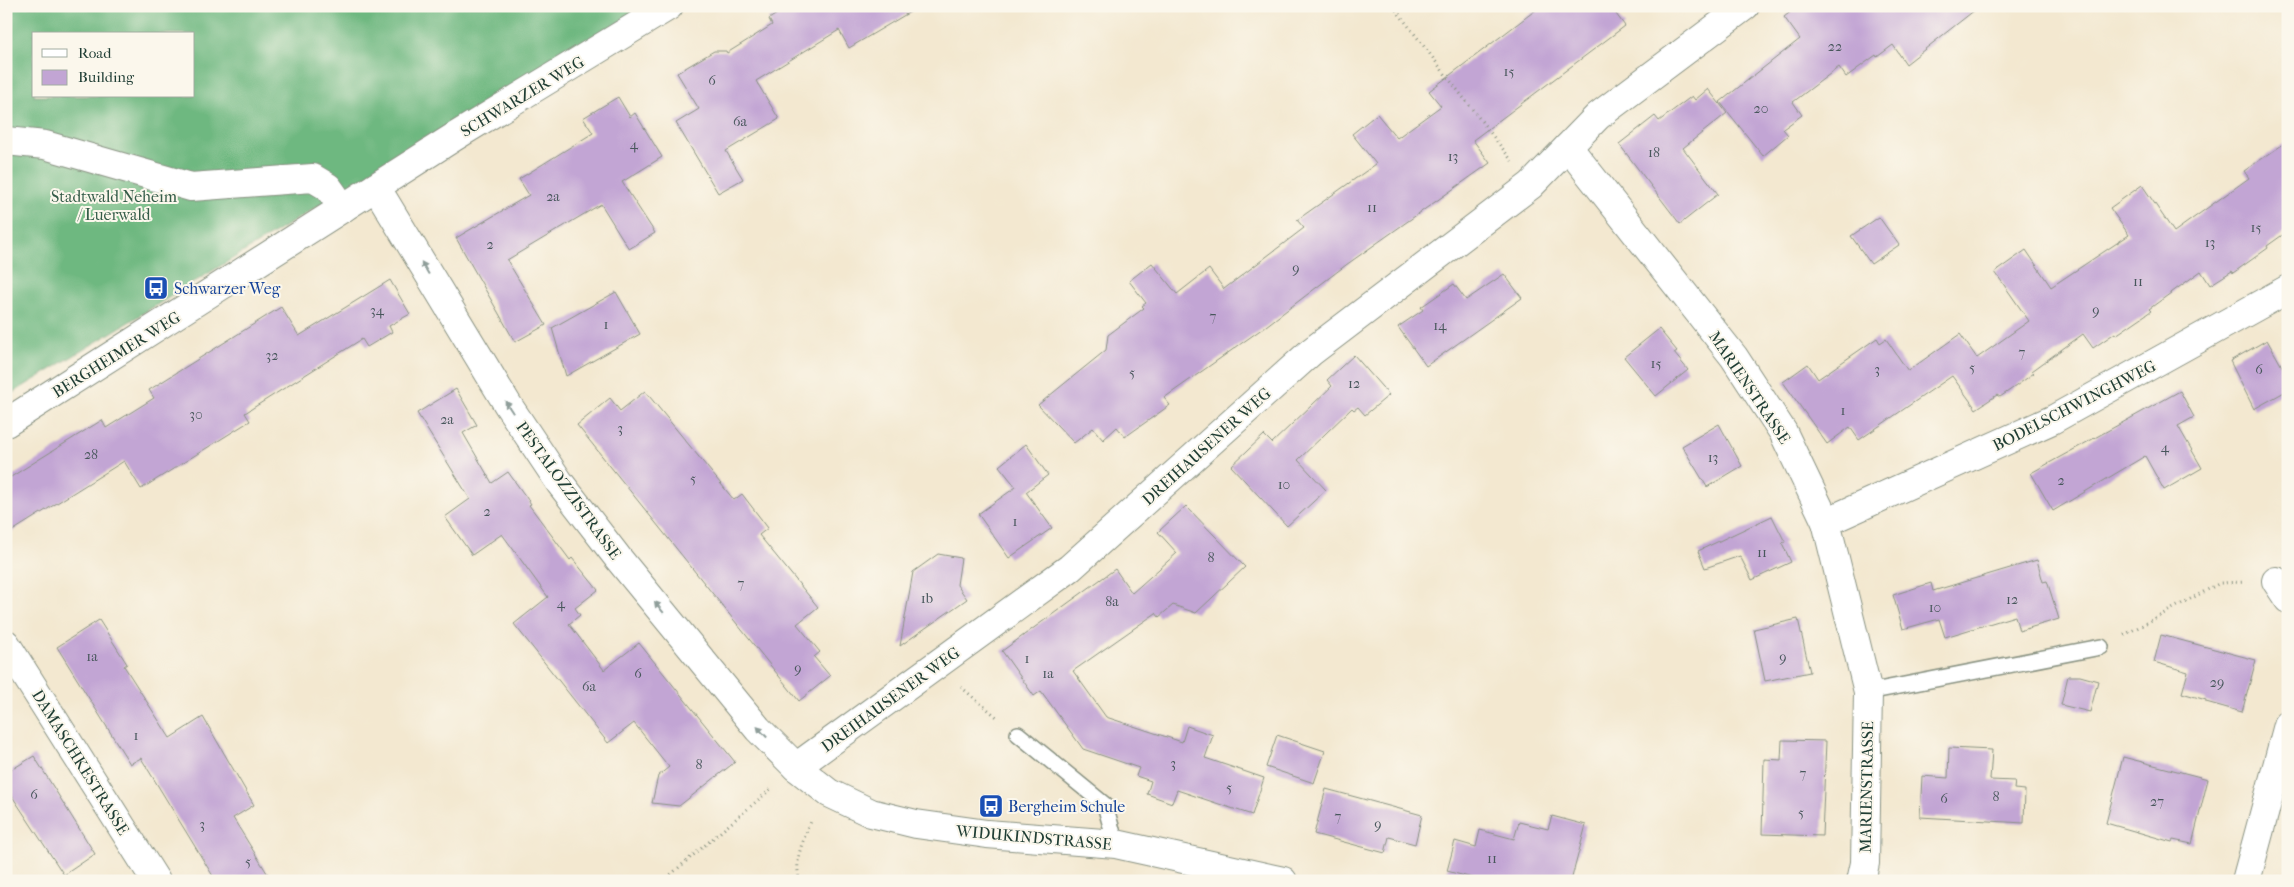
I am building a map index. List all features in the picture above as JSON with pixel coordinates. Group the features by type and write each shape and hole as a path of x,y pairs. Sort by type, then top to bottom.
{"street":[{"name":"SCHWARZER WEG","path":"376,187 454,137 669,6"},
{"name":"DREIHAUSENER WEG","path":"796,767 1070,568 1311,352 1531,185 1598,116 1745,6"},
{"path":"6,140 45,145 191,187 313,178 328,187 343,208"},
{"name":"MARIENSTRASSE","path":"1568,146 1734,357 1783,432 1826,522 1868,692 1865,863 1861,881"},
{"name":"BERGHEIMER WEG","path":"6,423 376,187"},
{"name":"PESTALOZZISTRASSE","path":"376,187 508,405 560,483 618,558 758,728 796,767"},
{"name":"BODELSCHWINGHWEG","path":"1826,522 2052,420 2243,316 2288,289"},
{"name":"DAMASCHKESTRASSE","path":"6,644 156,881"},
{"path":"2246,881 2288,725"},
{"name":"WIDUKINDSTRASSE","path":"796,767 829,794 871,813 916,824 987,834 1116,844 1283,881"}],"lane":[{"path":"1868,692 2102,647"},
{"path":"1018,734 1105,805 1116,844"}],"path":[{"path":"1392,6 1531,185"},
{"path":"2102,647 2220,584 2282,590"},
{"path":"935,666 1018,734"},
{"path":"663,881 796,767"},
{"path":"800,881 797,873 801,845 813,817 829,794"}],"green space":[{"name":"Stadtwald Neheim / Luerwald","path":"6,6 646,6 6,397"}],"building":[{"path":"789,6 920,6 849,48 839,30 756,81 779,119 726,151 743,179 718,193 676,123 699,109 677,73 714,51 726,51 727,53 772,25 769,19"},
{"path":"1541,6 1610,6 1625,26 1473,140 1490,163 1164,398 1170,405 1125,437 1117,427 1103,440 1093,428 1074,443 1038,405 1106,350 1108,335 1144,308 1142,306 1146,303 1129,281 1152,263 1177,294 1209,269 1224,289 1304,228 1297,220 1376,164 1352,134 1377,114 1397,138 1441,106 1429,91"},
{"path":"1798,6 1980,6 1906,64 1893,45 1846,77 1839,67 1793,102 1802,115 1783,129 1788,135 1763,156 1720,102 1800,39 1784,17"},
{"path":"1708,89 1727,113 1683,148 1718,194 1680,224 1619,144 1655,116 1659,121 1692,96 1695,100"},
{"path":"618,97 630,117 635,113 662,157 622,182 655,233 629,249 601,204 507,260 546,325 515,342 456,238 529,195 519,179 593,133 583,118"},
{"path":"2288,141 2288,231 2233,273 2232,271 2210,285 2201,271 2149,309 2151,311 2093,348 2083,334 2032,371 2034,373 2016,386 2000,397 1997,395 1976,409 1952,376 1859,440 1850,427 1827,444 1783,382 1808,364 1818,379 1877,338 1880,343 1886,339 1908,371 1960,334 1977,358 2029,321 1995,272 2026,250 2051,287 2129,235 2110,208 2142,185 2174,232 2249,178 2244,171"},
{"path":"1879,217 1899,245 1871,264 1851,236"},
{"path":"1504,274 1522,298 1426,366 1398,327 1423,310 1421,307 1454,284 1466,300"},
{"path":"390,280 410,314 389,326 392,332 367,347 362,339 245,413 250,421 141,489 124,461 6,535 6,480 102,420 106,428 154,398 149,390 281,307 299,336"},
{"path":"616,292 640,334 566,376 552,328"},
{"path":"1659,329 1677,351 1674,353 1688,370 1656,396 1624,357"},
{"path":"2267,340 2288,377 2288,390 2254,409 2230,361"},
{"path":"1354,355 1389,395 1365,415 1358,407 1354,410 1352,408 1298,460 1326,490 1287,526 1231,466 1264,435 1272,443 1332,386 1327,380"},
{"path":"456,389 477,425 463,433 492,483 508,472 531,504 529,505 570,560 572,558 598,590 575,608 580,615 569,624 604,670 639,643 735,762 679,806 652,803 658,776 669,767 634,723 608,743 514,624 548,597 502,534 472,555 445,517 470,499 417,413"},
{"path":"645,391 734,500 742,494 768,528 759,535 818,607 797,624 820,652 814,657 830,676 799,701 577,425 610,398 620,411"},
{"path":"2180,391 2194,417 2178,426 2202,468 2164,490 2145,456 2053,511 2031,473"},
{"path":"1719,424 1742,466 1707,487 1682,446"},
{"path":"1026,444 1048,475 1026,492 1052,528 1009,558 978,514 1016,487 999,466"},
{"path":"1186,506 1245,567 1196,613 1173,605 1159,617 1156,613 1073,671 1106,717 1182,742 1187,726 1213,735 1205,758 1264,778 1252,815 1177,790 1172,803 1147,794 1151,781 1136,776 1139,768 1083,749 1041,691 1034,696 1002,651 1115,569 1132,593 1177,553 1158,532"},
{"path":"1772,516 1785,542 1782,543 1791,562 1752,580 1740,556 1705,568 1698,551"},
{"path":"938,554 961,558 957,585 967,599 900,646 913,572"},
{"path":"2037,560 2043,582 2047,581 2059,619 2019,631 2015,616 1945,637 1939,619 1903,629 1893,595 1931,583 1933,591"},
{"path":"1798,619 1810,672 1765,681 1754,629"},
{"path":"99,620 127,664 124,666 170,738 203,717 254,805 233,818 272,881 216,881 141,758 130,764 57,647"},
{"path":"2161,635 2256,660 2242,712 2182,693 2188,672 2154,662"},
{"path":"2068,676 2080,676 2098,681 2090,712 2061,705"},
{"path":"1277,735 1325,751 1314,783 1266,767"},
{"path":"1782,740 1826,741 1822,836 1762,834 1764,759 1781,760"},
{"path":"1949,748 1992,750 1990,780 2015,781 2014,789 2025,790 2024,823 1920,817 1922,776 1948,778"},
{"path":"34,756 95,854 64,875 6,787 6,773"},
{"path":"2123,757 2208,779 2192,844 2173,840 2172,842 2106,823"},
{"path":"1326,789 1422,815 1415,844 1389,837 1385,853 1314,834"},
{"path":"1552,816 1586,825 1571,881 1483,881 1447,871 1455,841 1476,847 1480,830 1514,839 1519,822 1548,829"}],"place":[{"name":"Schwarzer Weg","path":"156,288"},
{"name":"Bergheim Schule","path":"991,806"}]}
